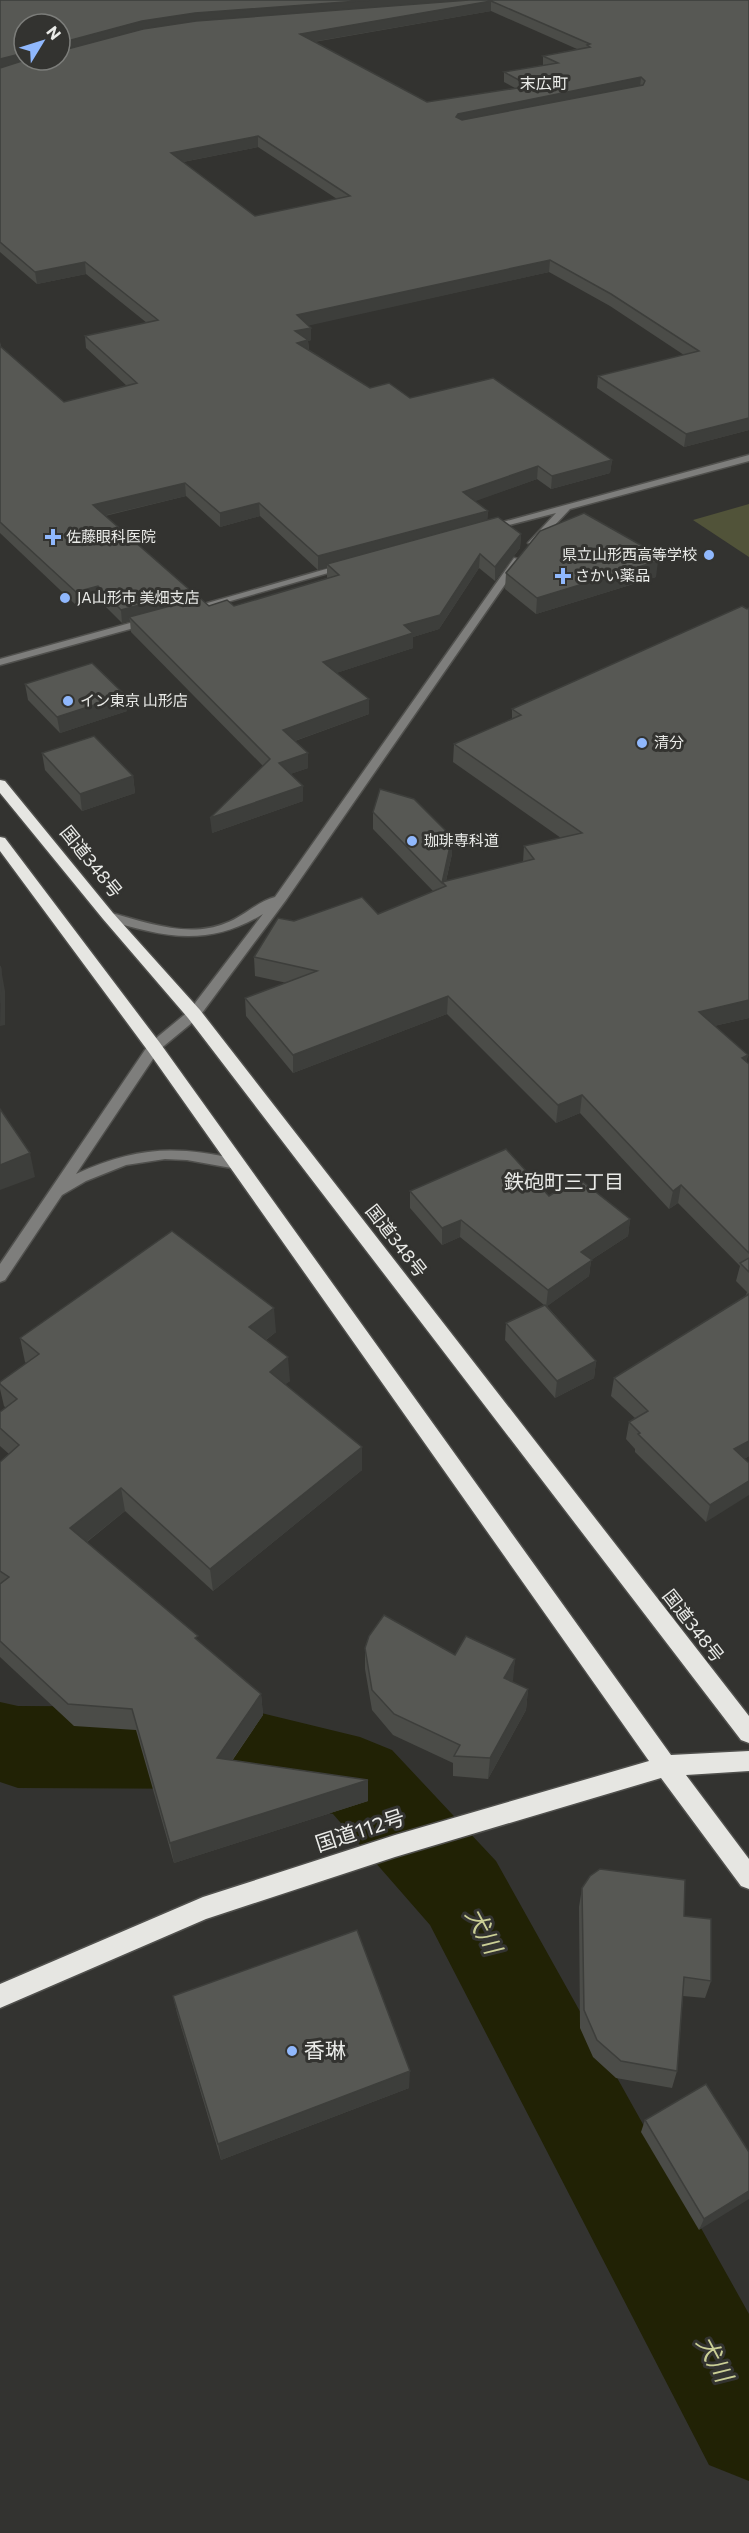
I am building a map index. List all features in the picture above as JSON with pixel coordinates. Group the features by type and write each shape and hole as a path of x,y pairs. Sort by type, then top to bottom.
{"highway":[{"name":"国道348号","path":"0,784 108,916 194,1014 749,1733"},
{"path":"0,840 154,1047 666,1766 749,1878"},
{"name":"国道112号","path":"0,1996 203,1908 395,1846 666,1766 749,1761"}],"street":[{"path":"472,532 749,458"},
{"path":"0,1276 53,1193 154,1047 194,1014 282,897 516,562 567,507"},
{"path":"177,613 361,563"},
{"path":"0,662 156,619"},
{"path":"108,916 154,931 208,933 229,927 282,897"},
{"path":"53,1193 88,1173 116,1162 143,1156 175,1152 199,1154 237,1164"}],"green space":[{"path":"749,504 749,557 693,520"}],"building":[{"path":"0,0 372,0 195,13 142,21 72,40 72,12 12,12 12,56 0,59"},
{"path":"469,0 749,0 749,418 686,434 598,376 699,351 611,294 550,260 297,315 311,328 295,331 308,340 297,343 370,388 389,383 410,398 493,378 612,460 552,476 538,466 463,492 488,511 318,556 259,503 220,513 185,483 93,505 191,591 121,610 98,586 76,592 0,522 0,346 64,402 137,383 85,336 158,320 85,262 35,272 0,242 0,68 12,64 12,72 72,72 72,48 143,29 196,21","holes":["491,1 590,44 587,45 590,47 543,56 558,63 504,72 530,86 427,102 300,34","641,77 645,81 643,85 462,120 456,117 458,114","258,136 350,196 255,216 171,153"]},
{"path":"584,513 653,552 646,555 658,561 537,598 506,573 540,531"},
{"path":"498,517 521,534 495,567 480,554 440,615 404,625 413,633 323,662 369,699 283,730 308,753 279,763 303,786 210,818 270,759 129,617 200,598 209,606 227,600 234,606 339,575 327,564"},
{"path":"742,606 749,608 749,1000 699,1012 748,1055 742,1058 749,1064 749,1253 681,1185 673,1191 582,1095 558,1105 448,996 293,1055 245,998 317,971 254,957 278,918 294,921 362,897 378,914 446,886 442,882 534,859 524,846 582,833 454,744 521,715 512,709"},
{"path":"92,663 125,695 57,717 25,684"},
{"path":"94,736 133,776 80,794 42,753"},
{"name":"珈琲専科道","path":"380,789 414,799 452,837 442,883 373,812"},
{"path":"0,1109 30,1153 0,1165"},
{"path":"506,1149 549,1196 578,1178 630,1219 581,1252 592,1260 548,1290 461,1220 442,1228 410,1191"},
{"path":"172,1231 274,1308 249,1327 288,1357 270,1372 362,1447 210,1569 121,1488 70,1528 198,1636 195,1638 261,1694 217,1758 368,1780 170,1843 132,1709 68,1704 0,1641 0,1584 9,1577 0,1571 0,1462 19,1445 0,1428 0,1412 17,1399 0,1382 39,1354 20,1338"},
{"path":"749,1258 749,1272 740,1263"},
{"path":"749,1294 749,1441 734,1449 749,1463 749,1481 710,1505 638,1434 640,1433 629,1422 648,1411 614,1378"},
{"path":"545,1305 596,1361 557,1381 506,1323"},
{"path":"384,1615 455,1655 466,1636 515,1659 504,1678 528,1689 490,1758 454,1756 460,1745 394,1714 372,1690 365,1648 369,1636"},
{"path":"600,1869 685,1880 684,1916 711,1919 711,1981 684,1977 677,2071 621,2061 597,2040 584,2010 582,1888 590,1876"},
{"name":"香琳","path":"357,1930 410,2071 218,2144 173,1996"},
{"path":"706,2084 749,2152 749,2191 704,2219 645,2120"}],"waterway":[{"name":"犬川","path":"0,1742 18,1747 236,1748 360,1779 463,1893 749,2425"}],"place":[{"name":"佐藤眼科医院","path":"53,537"},
{"name":"県立山形西高等学校","path":"709,555"},
{"name":"さかい薬品","path":"563,576"},
{"name":"JA山形市 美畑支店","path":"65,598"},
{"name":"イン東京 山形店","path":"68,701"},
{"name":"清分","path":"642,743"},
{"name":"珈琲専科道","path":"412,841"},
{"name":"香琳","path":"292,2051"}],"district":[{"name":"末広町","path":"544,83"},
{"name":"鉄砲町三丁目","path":"564,1182"}]}
